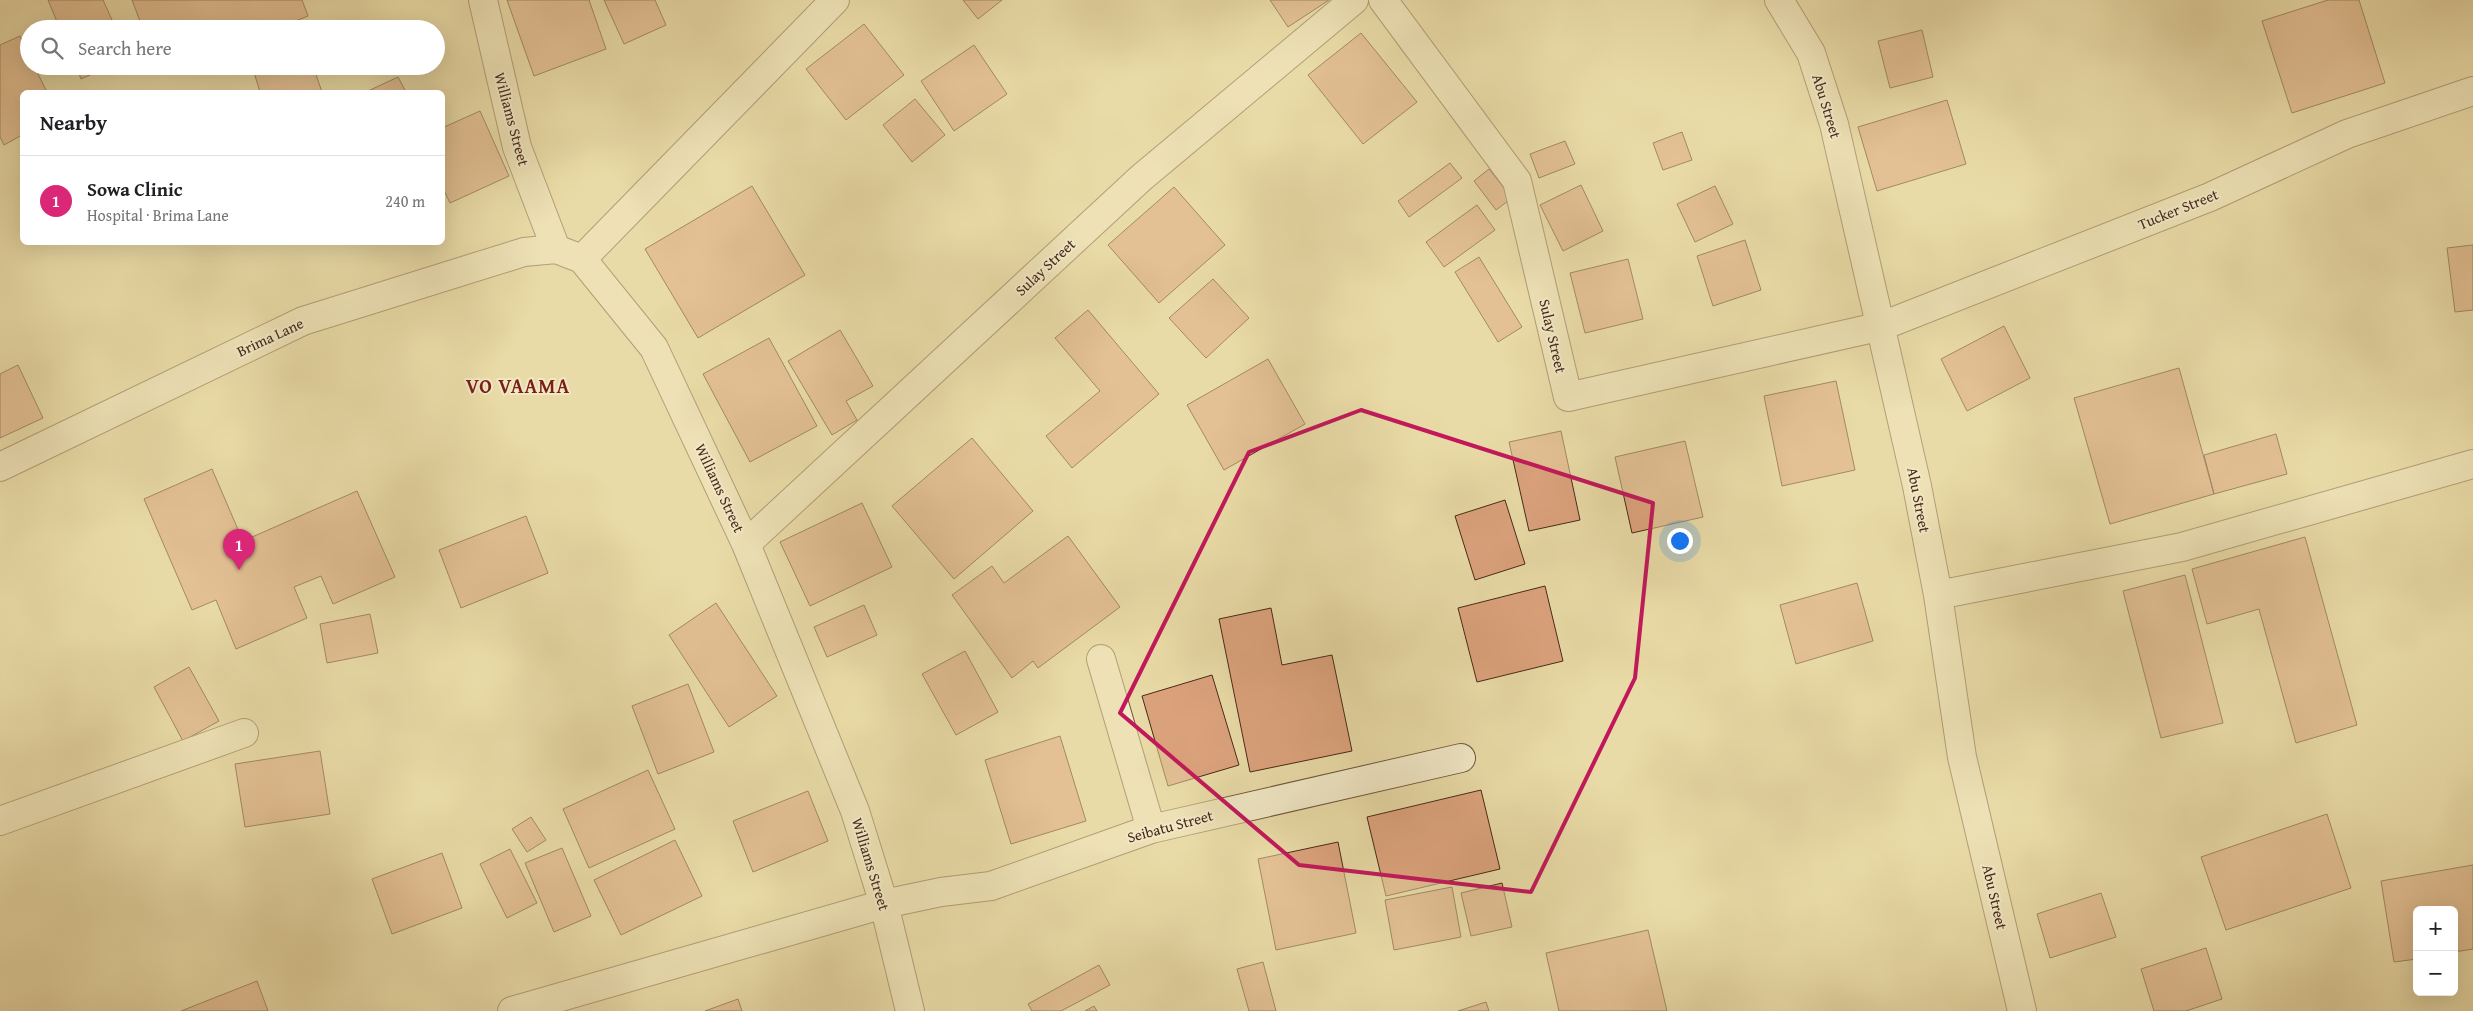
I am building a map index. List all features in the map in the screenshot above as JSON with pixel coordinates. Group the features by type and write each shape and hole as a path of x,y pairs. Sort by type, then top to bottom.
{"street":[{"name":"Williams Street","path":"483,0 517,147 556,249 582,259 654,348 746,544 855,811 884,904 910,1011"},
{"path":"582,259 834,0"},
{"name":"Sulay Street","path":"746,544 1141,178 1354,0"},
{"name":"Sulay Street","path":"1383,0 1517,181 1568,397 1882,326"},
{"name":"Abu Street","path":"1780,0 1811,53 1834,124 1882,326 1917,486 1938,595 1962,756 2022,1011"},
{"name":"Tucker Street","path":"1882,326 2210,197 2347,134 2473,91"},
{"name":"Brima Lane","path":"0,466 303,321 524,252 556,249"},
{"path":"1938,595 2182,547 2473,464"},
{"path":"1101,659 1151,829"},
{"path":"0,820 244,733"},
{"name":"Seibatu Street","path":"512,1011 884,904 941,892 991,886 1151,829 1460,758"}],"highlighted area":[{"path":"1361,410 1653,503 1635,678 1531,892 1299,865 1120,713 1249,452"}],"building":[{"path":"48,0 103,0 112,20 56,20"},
{"path":"132,0 302,0 308,16 298,20 140,20"},
{"path":"507,0 589,0 606,49 534,76"},
{"path":"604,0 655,0 666,25 624,44"},
{"path":"963,0 1002,0 978,19"},
{"path":"1270,0 1329,0 1288,27"},
{"path":"2328,0 2359,0 2385,83 2292,113 2262,21"},
{"path":"864,24 904,75 846,120 806,69"},
{"path":"1922,30 1933,77 1890,88 1878,41"},
{"path":"1361,33 1417,102 1363,144 1308,75"},
{"path":"20,36 20,75 38,75 46,90 20,90 20,136 4,145 0,137 0,45"},
{"path":"974,45 1007,94 954,131 921,81"},
{"path":"79,75 90,75 81,79"},
{"path":"255,75 316,75 321,90 259,90"},
{"path":"398,77 405,90 370,90"},
{"path":"915,99 945,135 912,162 883,125"},
{"path":"1947,100 1966,164 1877,191 1858,127"},
{"path":"480,111 509,176 450,203 445,192 445,127"},
{"path":"1682,132 1692,160 1663,170 1653,143"},
{"path":"1565,141 1575,164 1539,178 1530,154"},
{"path":"1450,163 1462,178 1409,217 1398,201"},
{"path":"1489,169 1512,198 1496,210 1474,181"},
{"path":"1581,185 1603,231 1563,251 1540,205"},
{"path":"752,186 805,275 698,338 645,249"},
{"path":"1715,186 1733,224 1695,242 1677,204"},
{"path":"1174,187 1225,245 1159,303 1108,245"},
{"path":"1477,205 1495,230 1444,267 1426,242"},
{"path":"1745,240 1761,290 1713,306 1697,256"},
{"path":"2473,245 2473,310 2455,312 2447,248"},
{"path":"1479,257 1522,327 1498,342 1455,272"},
{"path":"1628,259 1643,319 1585,333 1570,273"},
{"path":"1213,279 1249,318 1206,358 1169,318"},
{"path":"1088,310 1159,394 1072,468 1046,436 1100,391 1055,338"},
{"path":"2004,326 2030,378 1967,411 1941,359"},
{"path":"840,330 873,386 846,401 857,420 832,435 788,361"},
{"path":"769,338 817,426 750,462 703,374"},
{"path":"1268,359 1305,424 1224,470 1187,405"},
{"path":"18,365 43,418 0,438 0,374"},
{"path":"2179,368 2214,494 2110,524 2074,398"},
{"path":"1836,381 1855,470 1782,486 1764,396"},
{"path":"1561,431 1580,520 1529,531 1509,442"},
{"path":"2276,434 2287,474 2214,494 2204,455"},
{"path":"972,438 1033,511 954,579 892,506"},
{"path":"1685,441 1703,517 1632,533 1615,457"},
{"path":"212,469 243,541 357,491 395,577 333,604 321,576 294,587 307,618 236,649 216,600 192,610 144,499"},
{"path":"1505,500 1525,564 1475,580 1455,516"},
{"path":"862,503 892,567 810,606 780,542"},
{"path":"526,516 548,573 461,608 439,550"},
{"path":"1068,536 1120,607 1038,668 1033,661 1012,678 952,595 992,566 1004,583"},
{"path":"2305,537 2357,725 2296,743 2259,609 2207,624 2192,569"},
{"path":"2185,575 2223,723 2161,738 2123,591"},
{"path":"1857,583 1873,641 1796,664 1780,605"},
{"path":"1545,586 1563,661 1477,682 1458,608"},
{"path":"716,603 777,696 729,727 669,635"},
{"path":"864,605 877,635 827,657 814,627"},
{"path":"1271,608 1282,665 1332,655 1352,751 1250,772 1219,619"},
{"path":"370,614 378,653 327,663 320,624"},
{"path":"965,651 998,712 956,735 922,674"},
{"path":"189,667 219,721 183,741 154,687"},
{"path":"1212,675 1239,765 1168,786 1142,696"},
{"path":"688,684 714,752 658,774 632,706"},
{"path":"1060,736 1086,821 1011,844 985,760"},
{"path":"320,751 330,814 245,827 235,764"},
{"path":"648,770 675,829 589,868 563,809"},
{"path":"1481,790 1500,869 1386,896 1367,817"},
{"path":"808,791 828,841 753,872 733,821"},
{"path":"2327,814 2351,888 2226,930 2201,857"},
{"path":"531,817 546,840 527,852 512,829"},
{"path":"675,840 702,896 621,935 594,880"},
{"path":"1338,842 1356,933 1276,950 1258,859"},
{"path":"562,848 591,916 554,932 525,863"},
{"path":"510,849 537,903 507,918 480,864"},
{"path":"442,853 462,908 392,934 372,879"},
{"path":"2473,865 2473,949 2458,951 2458,906 2413,906 2413,960 2394,962 2381,881"},
{"path":"1502,883 1512,927 1471,936 1461,893"},
{"path":"1452,887 1461,937 1394,950 1385,900"},
{"path":"2101,893 2116,937 2050,958 2037,914"},
{"path":"1648,930 1667,1011 1559,1011 1546,953"},
{"path":"2206,948 2222,999 2186,1011 2154,1011 2141,969"},
{"path":"1263,962 1276,1011 1249,1011 1237,969"},
{"path":"1099,965 1110,985 1061,1011 1032,1011 1028,1004"},
{"path":"257,981 268,1011 181,1011"},
{"path":"738,999 742,1011 705,1011"},
{"path":"1486,1002 1489,1011 1458,1011"},
{"path":"1094,1006 1097,1011 1085,1011"}],"place":[{"name":"Sowa Clinic","path":"239,570"}],"district":[{"name":"VO VAAMA","path":"518,385"}]}
